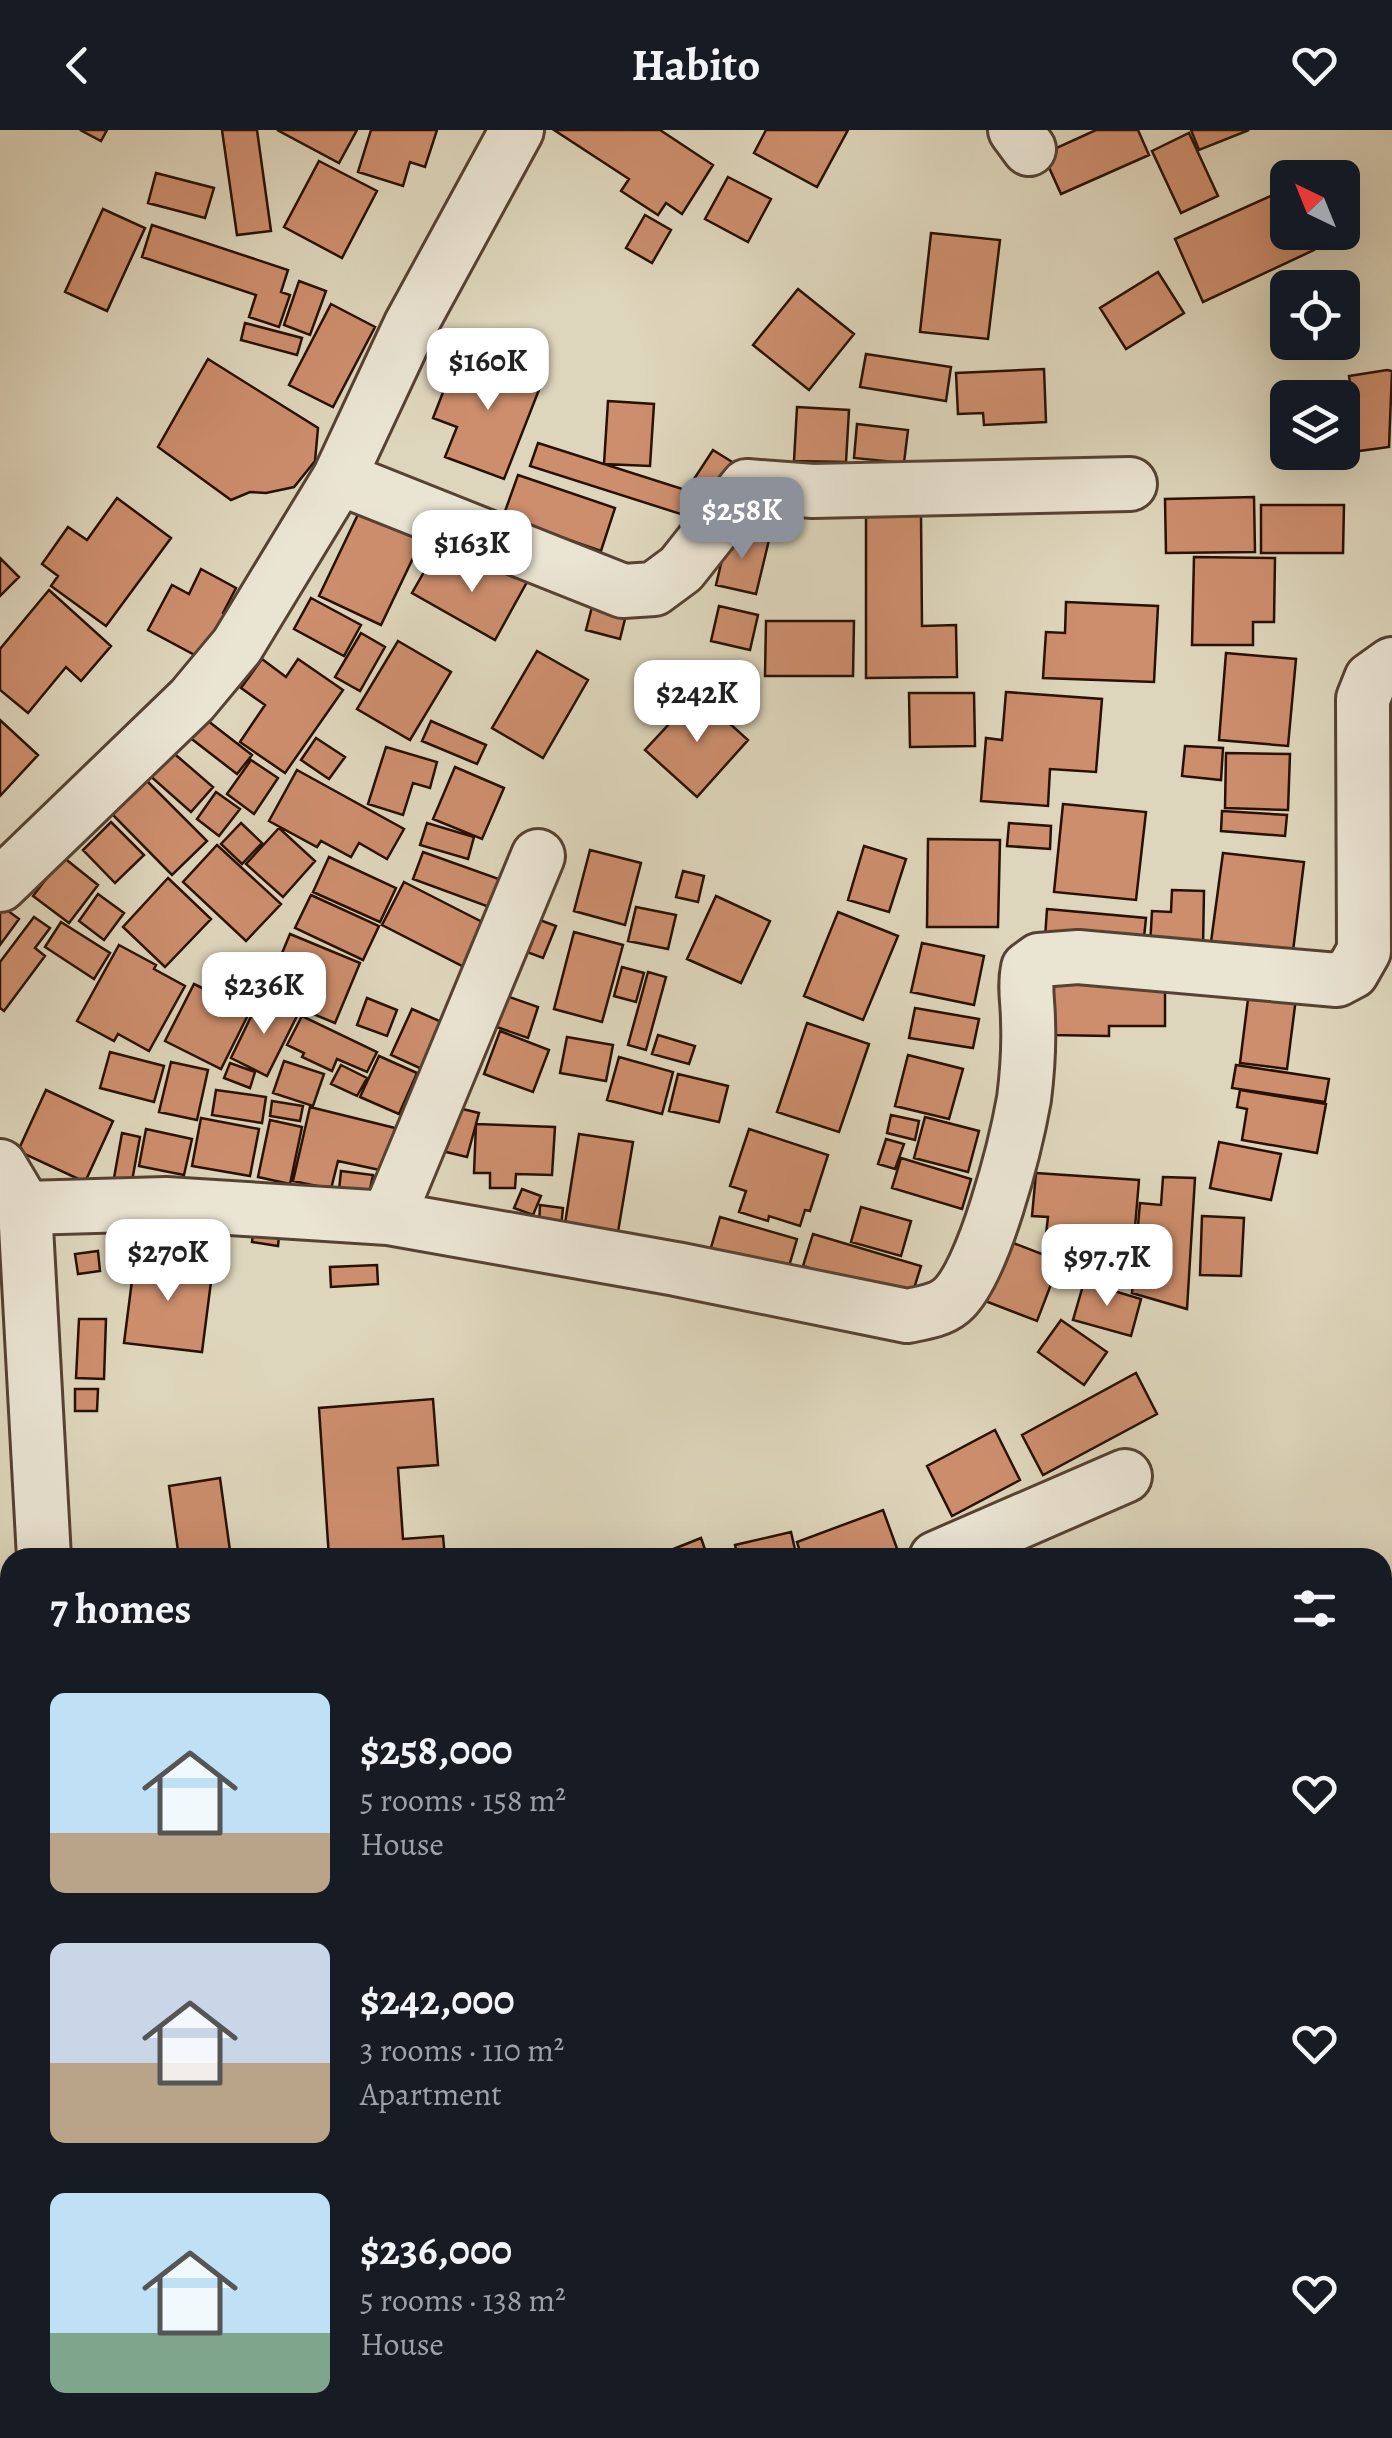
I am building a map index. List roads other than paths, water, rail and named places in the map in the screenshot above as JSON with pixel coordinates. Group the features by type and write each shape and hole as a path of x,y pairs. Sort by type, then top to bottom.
{"street":[{"path":"0,885 192,700 237,646 339,478 410,326 517,130"},
{"path":"339,478 623,591 654,590 681,569 748,486 813,491 1130,484"},
{"path":"43,1548 12,1187 166,1204 388,1218 676,1268 908,1316 928,1312 950,1302 970,1279 1003,1185 1024,1098 1028,1022 1024,986 1028,968 1039,960 1078,957 1336,980 1352,972 1364,950 1363,698 1371,678 1392,664"},
{"path":"388,1218 538,856"},
{"path":"959,1548 1126,1476"}]}
